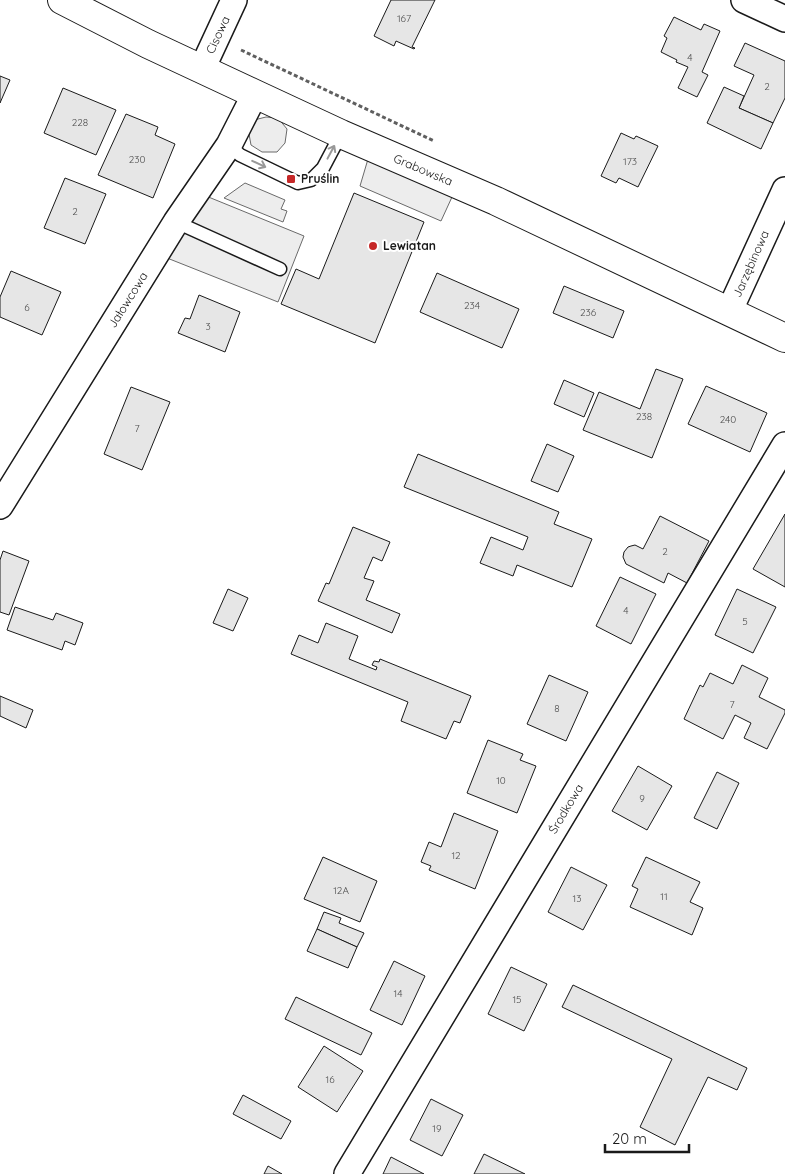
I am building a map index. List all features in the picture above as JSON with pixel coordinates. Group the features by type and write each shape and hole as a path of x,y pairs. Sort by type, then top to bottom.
{"street":[{"name":"Grabowska","path":"62,0 93,11 202,69 255,94 341,134 496,201 785,338"},
{"name":"Cisowa","path":"202,69 234,0"},
{"path":"744,0 785,19"},
{"name":"Jałowcowa","path":"0,506 176,222 229,145 255,94"},
{"name":"Jarzębinowa","path":"729,312 785,190"},
{"name":"Środkowa","path":"346,1174 785,445"}],"lane":[{"path":"229,145 240,155 298,182 311,180 323,168 341,134"},
{"path":"176,222 280,269"}],"shaded area":[{"path":"266,117 278,118 287,129 285,143 277,152 262,152 251,145 249,134 254,120"},
{"path":"368,159 452,197 441,221 360,186"},
{"path":"245,183 285,200 281,209 287,211 283,222 224,198"},
{"path":"206,196 304,236 278,302 167,258"}],"building":[{"path":"391,0 435,0 412,47 414,49 396,41 394,46 374,36"},
{"path":"674,17 701,30 704,24 720,31 702,72 708,75 697,97 678,88 688,67 661,52 667,38 664,36"},
{"path":"745,43 785,61 785,98 773,123 739,108 754,75 734,66"},
{"path":"0,76 10,80 0,103"},
{"path":"724,87 744,96 739,108 773,123 761,149 707,123"},
{"path":"63,88 116,110 96,155 44,133"},
{"path":"126,114 158,127 155,135 175,144 153,198 98,175"},
{"path":"621,133 634,139 636,136 658,146 638,187 619,178 616,183 601,176"},
{"path":"65,178 106,194 85,244 44,228"},
{"name":"Lewiatan","path":"354,193 424,222 375,343 281,304 296,269 319,279"},
{"path":"11,271 61,292 42,335 0,317 0,297"},
{"path":"437,273 519,309 502,348 420,312"},
{"path":"564,286 624,311 613,338 553,313"},
{"path":"199,295 240,312 225,352 178,333 185,318 190,319"},
{"path":"656,369 683,379 652,458 583,430 599,392 640,409"},
{"path":"564,380 594,393 584,417 554,404"},
{"path":"706,386 767,413 750,452 688,424"},
{"path":"131,387 170,402 142,470 104,454"},
{"path":"547,444 574,456 558,492 531,481"},
{"path":"418,454 559,512 554,524 592,539 572,587 517,565 513,576 480,563 491,537 523,550 528,537 404,487"},
{"path":"785,514 785,587 753,569"},
{"path":"660,516 709,541 687,583 668,573 664,583 626,564 623,557 628,547 635,545 643,549"},
{"path":"353,527 390,542 382,561 373,557 364,578 374,581 366,600 400,614 392,633 318,601 326,583 329,584"},
{"path":"3,551 29,561 9,615 0,612 0,560"},
{"path":"620,577 656,594 631,644 596,626"},
{"path":"228,589 248,598 233,631 213,623"},
{"path":"737,589 776,607 753,653 715,635"},
{"path":"15,607 53,620 56,613 83,623 75,645 65,641 62,650 7,630"},
{"path":"326,623 358,636 349,659 376,670 377,667 372,665 374,661 379,662 380,659 471,696 460,723 454,721 446,739 401,721 408,702 291,654 299,635 318,643"},
{"path":"742,665 768,678 759,697 785,710 767,749 744,738 751,723 735,715 723,739 684,719 700,685 703,687 710,673 733,684"},
{"path":"549,675 588,692 566,741 527,724"},
{"path":"0,696 33,710 26,728 0,716"},
{"path":"488,740 523,754 520,760 536,766 517,813 467,793"},
{"path":"638,766 672,786 647,830 612,811"},
{"path":"717,772 739,783 717,829 694,818"},
{"path":"454,813 498,831 475,889 429,870 431,866 421,862 429,842 441,847"},
{"path":"323,857 377,881 360,922 304,899"},
{"path":"646,857 700,882 690,902 703,908 692,935 630,907 638,889 632,886"},
{"path":"571,867 607,885 583,930 548,912"},
{"path":"324,912 341,918 339,923 364,933 357,947 317,929"},
{"path":"317,929 357,947 348,968 307,951"},
{"path":"394,961 425,976 402,1025 370,1010"},
{"path":"511,967 547,984 524,1031 488,1014"},
{"path":"573,985 747,1068 737,1090 708,1077 675,1145 640,1127 672,1059 562,1007"},
{"path":"296,997 372,1033 361,1055 285,1019"},
{"path":"324,1046 363,1071 337,1112 298,1087"},
{"path":"243,1095 291,1121 281,1139 233,1114"},
{"path":"431,1099 463,1115 442,1156 410,1140"},
{"path":"484,1154 525,1174 474,1174"},
{"path":"391,1157 424,1174 383,1174"},
{"path":"268,1166 282,1174 264,1174"}],"place":[{"name":"Pruślin","path":"291,179"},
{"name":"Lewiatan","path":"373,246"}]}
